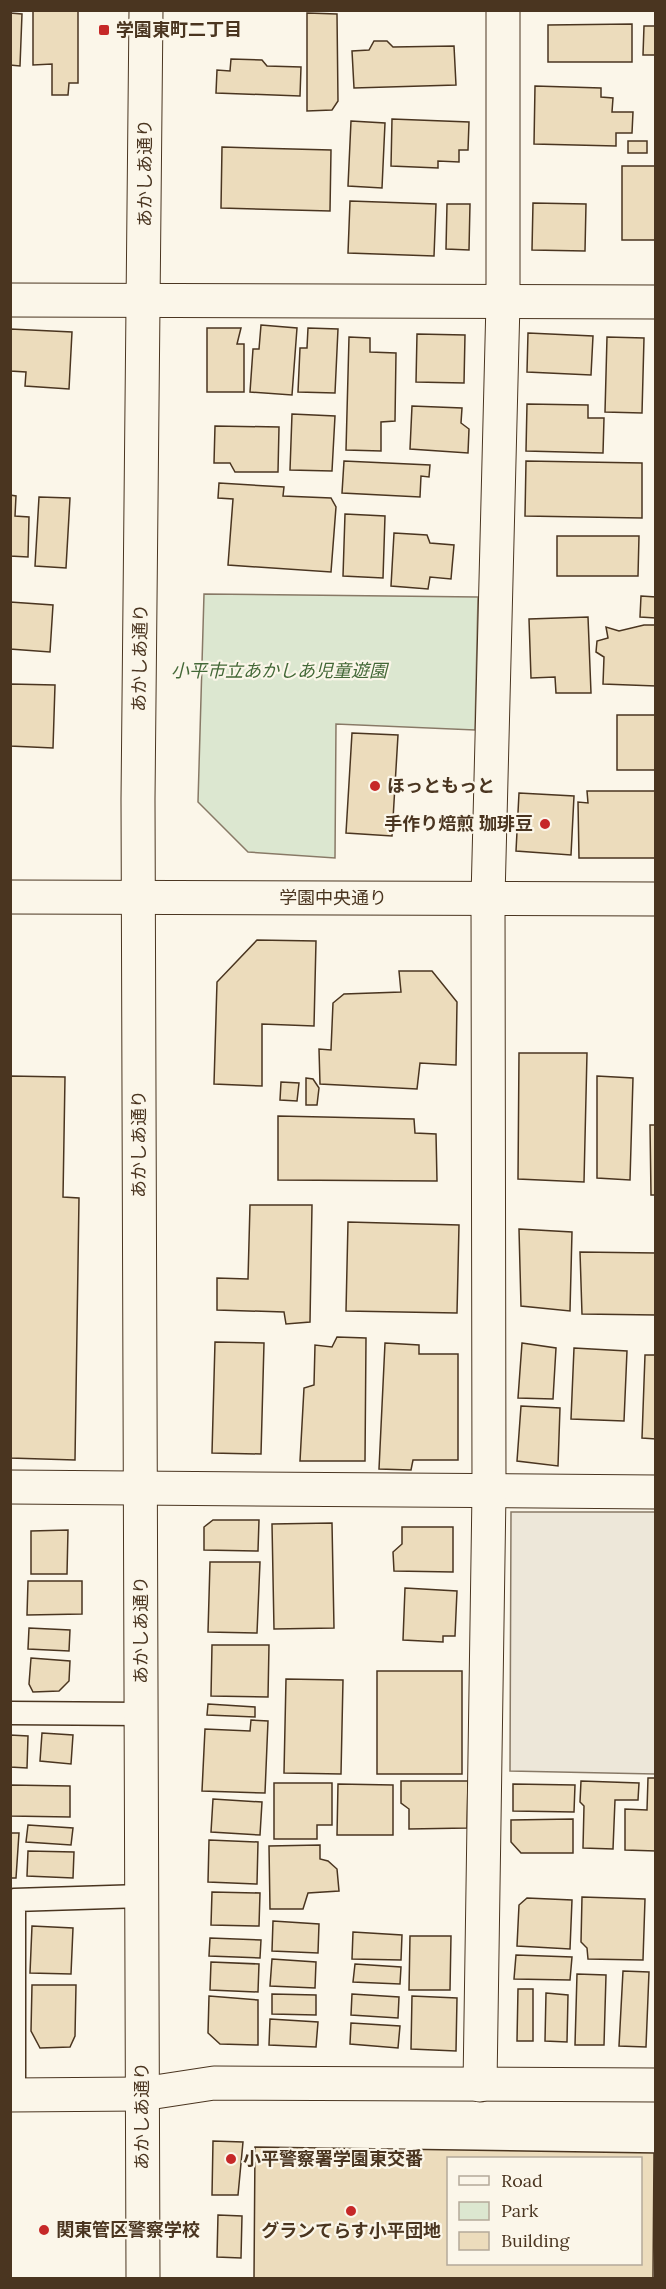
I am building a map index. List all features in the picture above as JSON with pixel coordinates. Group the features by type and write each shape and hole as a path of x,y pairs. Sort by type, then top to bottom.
{"street":[{"name":"あかしあ通り","path":"143,2278 138,897 146,10"},
{"path":"480,2085 489,1492 488,898 503,302 503,10"},
{"path":"10,300 656,302"},
{"name":"学園中央通り","path":"10,897 656,899"},
{"path":"10,1487 656,1492"},
{"path":"12,2095 142,2094 214,2083 656,2085"}],"lane":[{"path":"10,1713 141,1714"},
{"path":"12,2095 14,1900 142,1896"}],"green space":[{"name":"小平市立あかしあ児童遊園","path":"204,594 478,597 475,730 336,724 335,858 248,852 198,802"}],"shaded area":[{"path":"511,1512 655,1512 655,1774 510,1771"}],"building":[{"path":"33,11 78,11 78,83 69,83 68,95 52,95 52,64 33,65"},
{"path":"10,13 22,14 20,66 10,65"},
{"path":"307,13 337,14 338,101 332,110 307,111"},
{"path":"632,24 632,62 548,62 548,25"},
{"path":"644,26 656,26 656,55 643,55"},
{"path":"374,41 387,41 393,47 454,46 456,85 354,88 352,51 369,50"},
{"path":"231,59 262,60 267,66 301,67 300,96 216,93 217,70 230,71"},
{"path":"535,86 601,88 601,97 613,98 612,112 633,112 632,133 616,133 616,146 534,144"},
{"path":"392,119 469,122 468,150 459,150 459,162 438,161 438,168 391,166"},
{"path":"351,121 385,123 382,188 348,186"},
{"path":"628,141 647,141 647,153 628,153"},
{"path":"222,147 331,150 330,211 221,208"},
{"path":"622,166 656,166 656,240 622,240"},
{"path":"350,201 436,204 434,256 348,253"},
{"path":"533,203 586,204 585,251 532,250"},
{"path":"447,204 470,204 469,250 446,249"},
{"path":"261,325 297,328 292,395 250,392 253,349 259,349"},
{"path":"207,328 241,328 237,344 244,344 244,392 207,392"},
{"path":"308,328 338,329 335,393 298,392 300,348 307,348"},
{"path":"10,329 72,332 69,389 25,386 26,372 10,371"},
{"path":"528,333 593,336 591,375 527,372"},
{"path":"417,334 465,335 464,383 416,382"},
{"path":"349,337 370,338 370,352 396,353 395,421 381,422 381,451 346,450"},
{"path":"607,337 644,338 642,413 605,412"},
{"path":"527,404 588,405 588,418 604,418 603,453 526,451"},
{"path":"412,406 462,408 461,423 469,429 468,453 410,449"},
{"path":"292,414 335,416 332,471 290,470"},
{"path":"215,426 279,427 278,472 235,472 230,463 214,463"},
{"path":"344,461 430,465 429,477 421,476 420,497 342,493"},
{"path":"526,461 642,463 642,518 525,516"},
{"path":"219,483 284,487 283,496 331,498 336,507 331,572 228,565 233,499 218,498"},
{"path":"10,495 16,496 15,516 29,517 28,557 10,556"},
{"path":"39,497 70,498 66,568 35,566"},
{"path":"345,514 385,516 383,578 343,576"},
{"path":"394,533 427,535 430,543 454,545 451,579 430,577 428,589 391,586"},
{"path":"557,536 639,536 638,576 557,576"},
{"path":"641,596 656,597 656,618 640,617"},
{"path":"10,602 53,605 50,652 10,649"},
{"path":"588,617 591,693 556,693 555,677 531,678 529,619"},
{"path":"644,625 656,625 656,686 603,684 604,657 596,652 597,641 608,638 606,627 619,631"},
{"path":"10,684 55,685 53,748 10,746"},
{"path":"617,715 656,715 656,770 617,770"},
{"path":"352,733 398,735 392,836 346,833"},
{"path":"587,791 656,791 656,858 579,858 578,802 588,803"},
{"name":"手作り焙煎 珈琲豆","path":"519,793 574,796 571,855 516,851"},
{"path":"257,940 316,941 314,1026 262,1024 262,1086 214,1084 217,982"},
{"path":"399,971 432,971 457,1002 456,1065 420,1063 417,1089 320,1084 319,1049 331,1050 333,1003 344,994 401,992"},
{"path":"519,1053 587,1053 584,1182 518,1179"},
{"path":"10,1076 65,1077 63,1197 79,1198 75,1460 10,1458"},
{"path":"597,1076 633,1078 630,1180 597,1178"},
{"path":"306,1078 313,1079 319,1088 317,1105 306,1105"},
{"path":"281,1082 299,1083 297,1101 280,1100"},
{"path":"278,1116 414,1119 415,1133 436,1134 437,1181 278,1180"},
{"path":"650,1125 656,1125 656,1195 651,1195"},
{"path":"250,1205 312,1205 310,1322 286,1324 284,1312 217,1310 217,1278 248,1279"},
{"path":"348,1222 459,1225 457,1313 346,1311"},
{"path":"519,1229 572,1232 570,1311 521,1306"},
{"path":"580,1252 656,1253 656,1315 582,1314"},
{"path":"337,1337 366,1338 365,1461 300,1461 304,1388 314,1385 315,1345 332,1347"},
{"path":"215,1342 264,1343 261,1454 212,1453"},
{"path":"385,1343 419,1345 419,1354 458,1354 458,1460 413,1460 411,1470 379,1469"},
{"path":"522,1343 556,1348 553,1399 518,1398"},
{"path":"574,1348 627,1351 624,1421 571,1419"},
{"path":"645,1355 656,1355 656,1439 642,1438"},
{"path":"521,1406 560,1408 558,1466 517,1461"},
{"path":"213,1520 259,1520 258,1551 204,1550 204,1527"},
{"path":"332,1523 334,1628 274,1629 272,1524"},
{"path":"402,1527 453,1527 453,1572 394,1571 393,1552 402,1544"},
{"path":"68,1530 67,1574 31,1574 31,1531"},
{"path":"210,1562 260,1562 257,1633 208,1632"},
{"path":"28,1581 82,1581 82,1614 27,1615"},
{"path":"405,1588 457,1591 455,1636 443,1636 443,1642 403,1640"},
{"path":"29,1628 70,1630 69,1651 28,1649"},
{"path":"212,1645 269,1645 268,1697 211,1696"},
{"path":"31,1658 70,1661 69,1681 59,1691 33,1692 29,1684"},
{"path":"377,1671 462,1671 462,1774 377,1774"},
{"path":"286,1679 343,1680 341,1774 284,1773"},
{"path":"208,1704 255,1707 255,1717 207,1715"},
{"path":"251,1720 268,1721 265,1793 202,1791 205,1729 250,1731"},
{"path":"42,1733 73,1735 71,1764 40,1761"},
{"path":"10,1735 28,1736 27,1768 10,1767"},
{"path":"648,1778 656,1778 656,1851 625,1850 625,1809 647,1810"},
{"path":"401,1781 468,1781 467,1828 409,1829 409,1809 401,1803"},
{"path":"581,1781 639,1783 638,1800 615,1800 613,1849 583,1848 584,1806 580,1802"},
{"path":"274,1783 332,1783 332,1825 317,1825 317,1839 274,1839"},
{"path":"338,1784 393,1785 393,1835 337,1835"},
{"path":"513,1784 575,1785 574,1812 513,1811"},
{"path":"10,1785 70,1786 70,1817 10,1816"},
{"path":"213,1799 262,1802 260,1835 211,1832"},
{"path":"573,1819 573,1853 521,1853 511,1842 511,1820"},
{"path":"28,1825 73,1828 71,1845 26,1842"},
{"path":"10,1833 19,1833 16,1878 10,1878"},
{"path":"209,1840 258,1842 257,1884 208,1882"},
{"path":"320,1845 320,1859 328,1861 337,1869 339,1891 308,1893 303,1909 270,1909 269,1846"},
{"path":"28,1851 74,1852 73,1878 27,1876"},
{"path":"212,1892 260,1893 259,1926 211,1925"},
{"path":"582,1897 645,1899 643,1960 588,1959 587,1948 581,1942"},
{"path":"527,1898 572,1900 570,1949 517,1946 519,1905"},
{"path":"273,1921 319,1924 318,1953 272,1951"},
{"path":"32,1926 73,1928 71,1974 30,1973"},
{"path":"353,1932 402,1935 401,1960 352,1959"},
{"path":"410,1936 451,1936 450,1990 409,1990"},
{"path":"210,1938 261,1940 260,1958 209,1956"},
{"path":"516,1955 572,1957 570,1980 514,1979"},
{"path":"272,1959 316,1962 315,1988 270,1986"},
{"path":"211,1962 259,1964 258,1992 210,1990"},
{"path":"355,1964 401,1967 400,1984 353,1982"},
{"path":"623,1971 649,1972 646,2047 619,2046"},
{"path":"577,1974 606,1975 604,2045 575,2045"},
{"path":"32,1985 76,1985 75,2036 70,2047 40,2048 31,2031"},
{"path":"518,1989 533,1989 533,2041 517,2041"},
{"path":"546,1993 568,1995 567,2042 545,2041"},
{"path":"272,1994 316,1995 316,2015 272,2014"},
{"path":"352,1994 399,1997 398,2018 351,2015"},
{"path":"209,1996 258,2000 258,2045 220,2044 208,2033"},
{"path":"412,1996 457,1998 456,2051 411,2049"},
{"path":"270,2019 318,2022 316,2047 269,2045"},
{"path":"351,2023 400,2026 398,2048 350,2044"},
{"path":"213,2141 243,2142 238,2195 212,2195"},
{"name":"グランてらす小平団地","path":"255,2147 654,2153 653,2278 254,2278"},
{"path":"218,2215 242,2216 241,2258 217,2257"}],"place":[{"name":"学園東町二丁目","path":"104,30"},
{"name":"ほっともっと","path":"375,786"},
{"name":"手作り焙煎 珈琲豆","path":"545,824"},
{"name":"小平警察署学園東交番","path":"231,2159"},
{"name":"グランてらす小平団地","path":"351,2211"},
{"name":"関東管区警察学校","path":"44,2230"}]}
